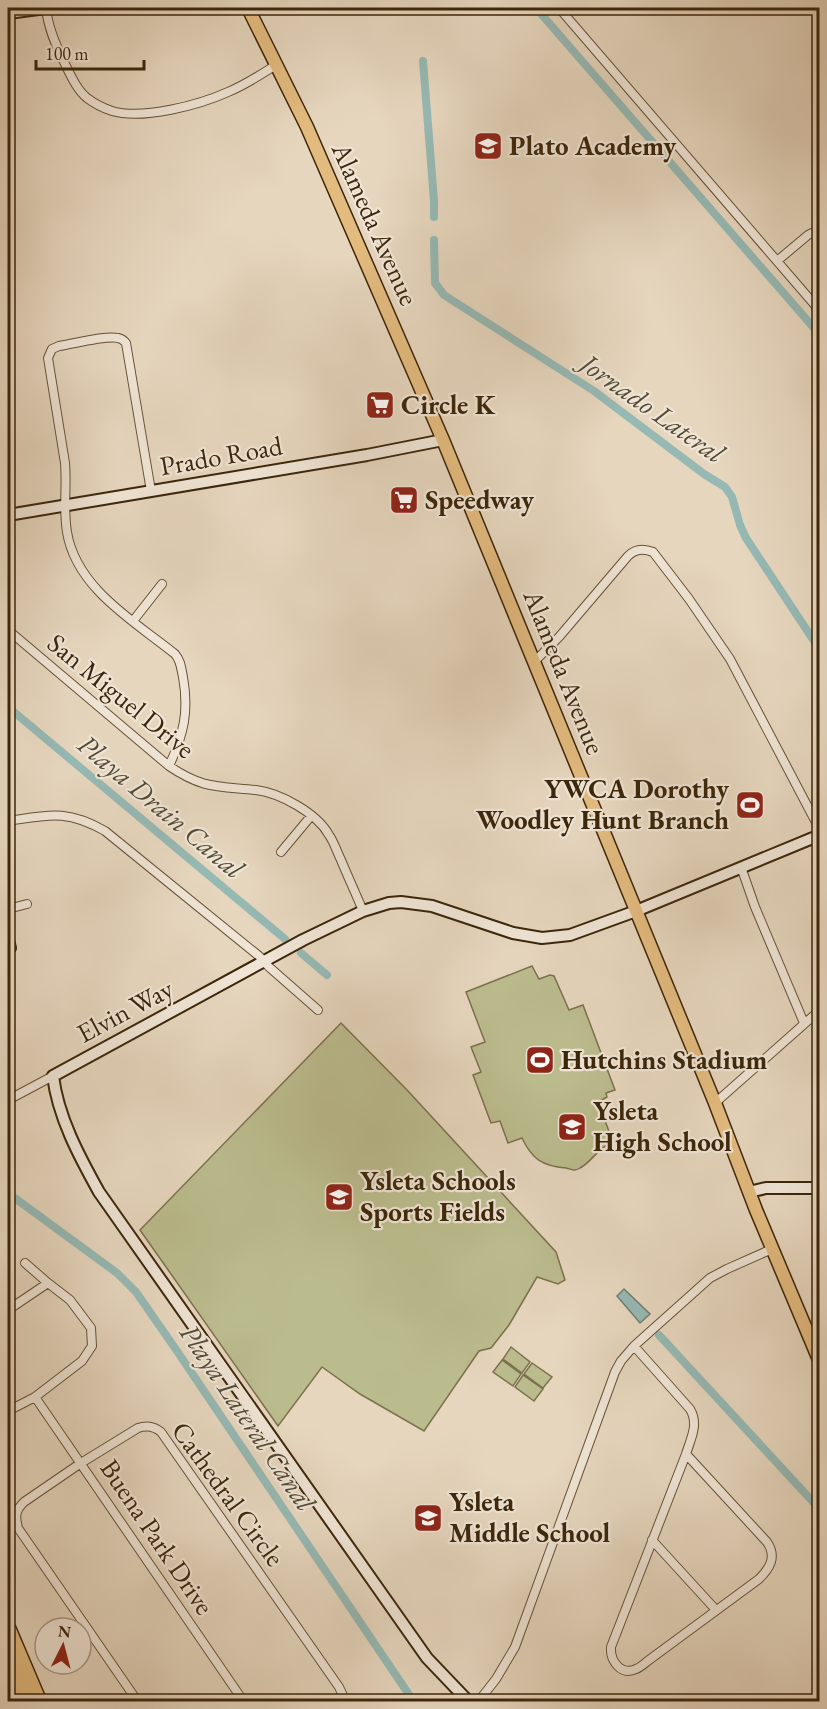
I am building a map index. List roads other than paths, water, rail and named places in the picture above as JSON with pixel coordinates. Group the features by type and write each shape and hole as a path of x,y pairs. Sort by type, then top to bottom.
{"highway":[{"path":"8,1629 39,1701"},
{"path":"8,1652 27,1701"}],"main road":[{"name":"Alameda Avenue","path":"248,8 311,138 443,440 819,1362"}],"street":[{"path":"8,13 46,8 53,39 76,84 86,97 110,111 136,114 207,100 238,87 276,64"},
{"path":"559,8 819,311"},
{"path":"777,261 808,234 819,229"},
{"path":"151,491 126,343 120,338 111,338 52,349 48,358 66,476 64,506 74,557 85,576 104,597 175,654 181,664 186,700 184,726 178,748 169,766"},
{"name":"Prado Road","path":"8,515 367,455 443,440"},
{"path":"534,662 627,556 640,549 653,552 700,615 734,666 819,830"},
{"path":"134,621 162,584"},
{"name":"San Miguel Drive","path":"8,630 182,775 202,784 270,793 295,804 311,816 329,834 363,911"},
{"path":"8,821 62,815 76,817 105,831 259,956 318,1010"},
{"path":"281,852 311,816"},
{"name":"Elvin Way","path":"8,1100 303,940 363,911 389,903 421,904 513,933 542,938 562,936 582,932 636,911 819,835"},
{"path":"741,867 804,1023"},
{"path":"8,909 27,904"},
{"path":"715,1103 819,1010"},
{"path":"53,1076 63,1117 82,1161 99,1192 427,1658 469,1701"},
{"path":"749,1192 766,1188 819,1188"},
{"path":"478,1701 496,1679 515,1647 615,1372 621,1361 634,1346 710,1278 772,1249"},
{"path":"8,1411 35,1397 82,1361 92,1346 92,1328 70,1300 26,1263"},
{"path":"8,1310 48,1283"},
{"path":"634,1346 690,1408 694,1428 611,1647 613,1662 621,1669 628,1671 636,1669 759,1579 771,1562 772,1552 767,1542 686,1454"},
{"name":"Buena Park Drive","path":"35,1397 244,1701"},
{"name":"Cathedral Circle","path":"138,1701 18,1528 15,1518 17,1509 24,1502 81,1462 138,1428 149,1426 161,1432 277,1596 346,1701"},
{"path":"652,1540 716,1610"}],"water":[{"path":"624,1289 650,1314 640,1323 617,1296"}],"waterway":[{"path":"536,8 820,335"},
{"name":"Jornado Lateral","path":"423,61 434,217"},
{"name":"Jornado Lateral","path":"434,240 435,283 444,295 594,391 704,474 725,487 732,497 746,538 820,650"},
{"name":"Playa Drain Canal","path":"8,707 285,939"},
{"name":"Playa Drain Canal","path":"301,953 327,975"},
{"name":"Playa Lateral Canal","path":"8,1193 117,1273 136,1292 414,1702"},
{"name":"Playa Drain Canal","path":"659,1335 820,1512"}],"place":[{"name":"Plato Academy","path":"488,146"},
{"name":"Circle K","path":"380,405"},
{"name":"Speedway","path":"404,500"},
{"name":"YWCA Dorothy Woodley Hunt Branch","path":"750,805"},
{"name":"Hutchins Stadium","path":"540,1060"},
{"name":"Ysleta High School","path":"572,1127"},
{"name":"Ysleta Schools Sports Fields","path":"339,1197"},
{"name":"Ysleta Middle School","path":"428,1518"}]}
